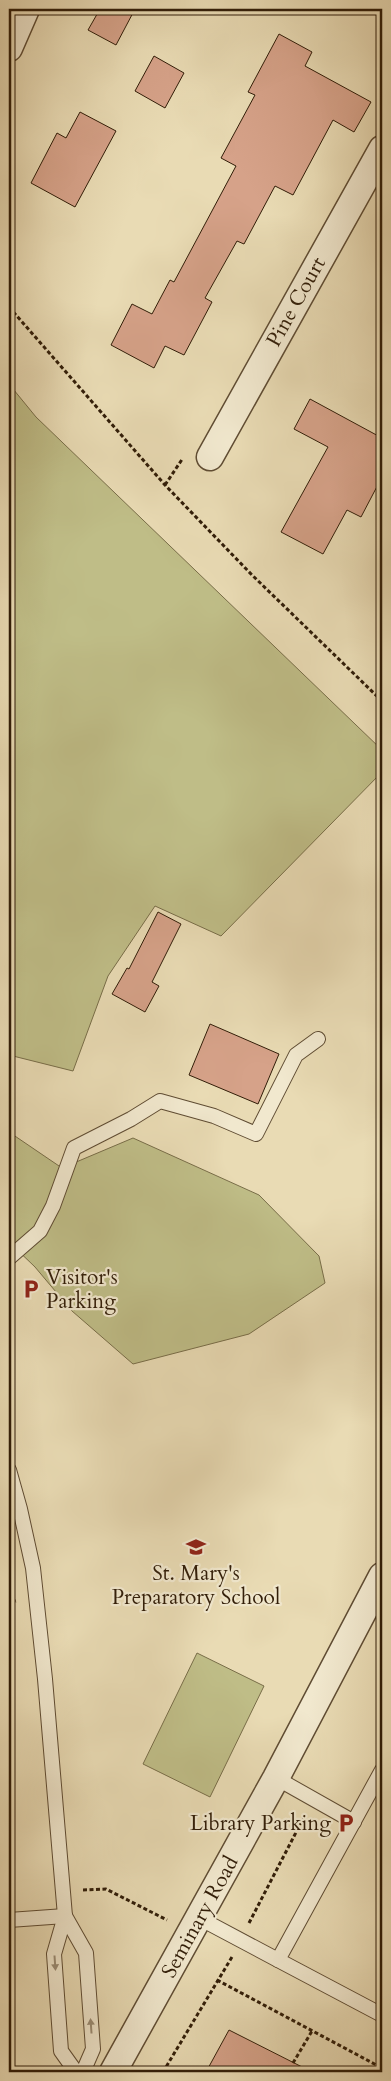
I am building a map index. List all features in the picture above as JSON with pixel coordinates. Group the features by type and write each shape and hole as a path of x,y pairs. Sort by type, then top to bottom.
{"street":[{"path":"9,48 26,9"},
{"name":"Pine Court","path":"198,456 382,148"},
{"name":"Seminary Road","path":"113,2072 276,1778 382,1576"}],"lane":[{"path":"9,1258 40,1231 53,1206 74,1148 131,1119 160,1101 214,1116 256,1134 296,1055 318,1039"},
{"path":"9,1470 20,1509 32,1568 45,1679 65,1916 54,1954 62,2050 76,2072"},
{"path":"278,1960 382,1770"},
{"path":"276,1778 354,1822"},
{"path":"9,1920 65,1916"},
{"path":"65,1916 86,1953 93,2049 83,2072"},
{"path":"195,1925 278,1960 382,2015"}],"path":[{"path":"9,306 165,485 252,575 382,701"},
{"path":"165,485 198,456"},
{"path":"63,1892 106,1888 195,1925"},
{"path":"218,1980 382,2068"},
{"path":"293,2063 312,2031"}],"shaded area":[{"path":"9,384 36,417 382,750 382,772 221,936 155,906 108,976 73,1071 9,1055"},
{"path":"9,1132 62,1168 133,1138 259,1195 319,1256 325,1283 249,1334 133,1364 72,1311 35,1267 9,1242"},
{"path":"197,1653 264,1686 210,1797 143,1764"}],"building":[{"path":"100,9 135,9 116,45 88,30"},
{"path":"279,34 312,52 305,66 371,102 354,132 333,120 293,195 275,186 244,244 237,241 205,298 212,302 184,355 165,346 154,368 111,345 132,304 152,314 170,280 174,282 236,166 221,158 255,95 248,92"},
{"path":"154,56 184,73 165,108 135,91"},
{"path":"80,112 116,131 75,207 31,183 57,133 66,138"},
{"path":"310,399 382,438 382,477 361,517 347,510 323,554 281,532 328,447 294,429"},
{"path":"158,912 181,924 152,982 159,986 145,1012 112,994 127,968 129,969"},
{"path":"210,1024 279,1054 258,1104 189,1075"},
{"path":"229,2030 312,2072 206,2072"}],"place":[{"name":"Visitor's Parking","path":"31,1289"},
{"name":"St. Mary's Preparatory School","path":"196,1547"},
{"name":"Library Parking","path":"346,1823"}]}
